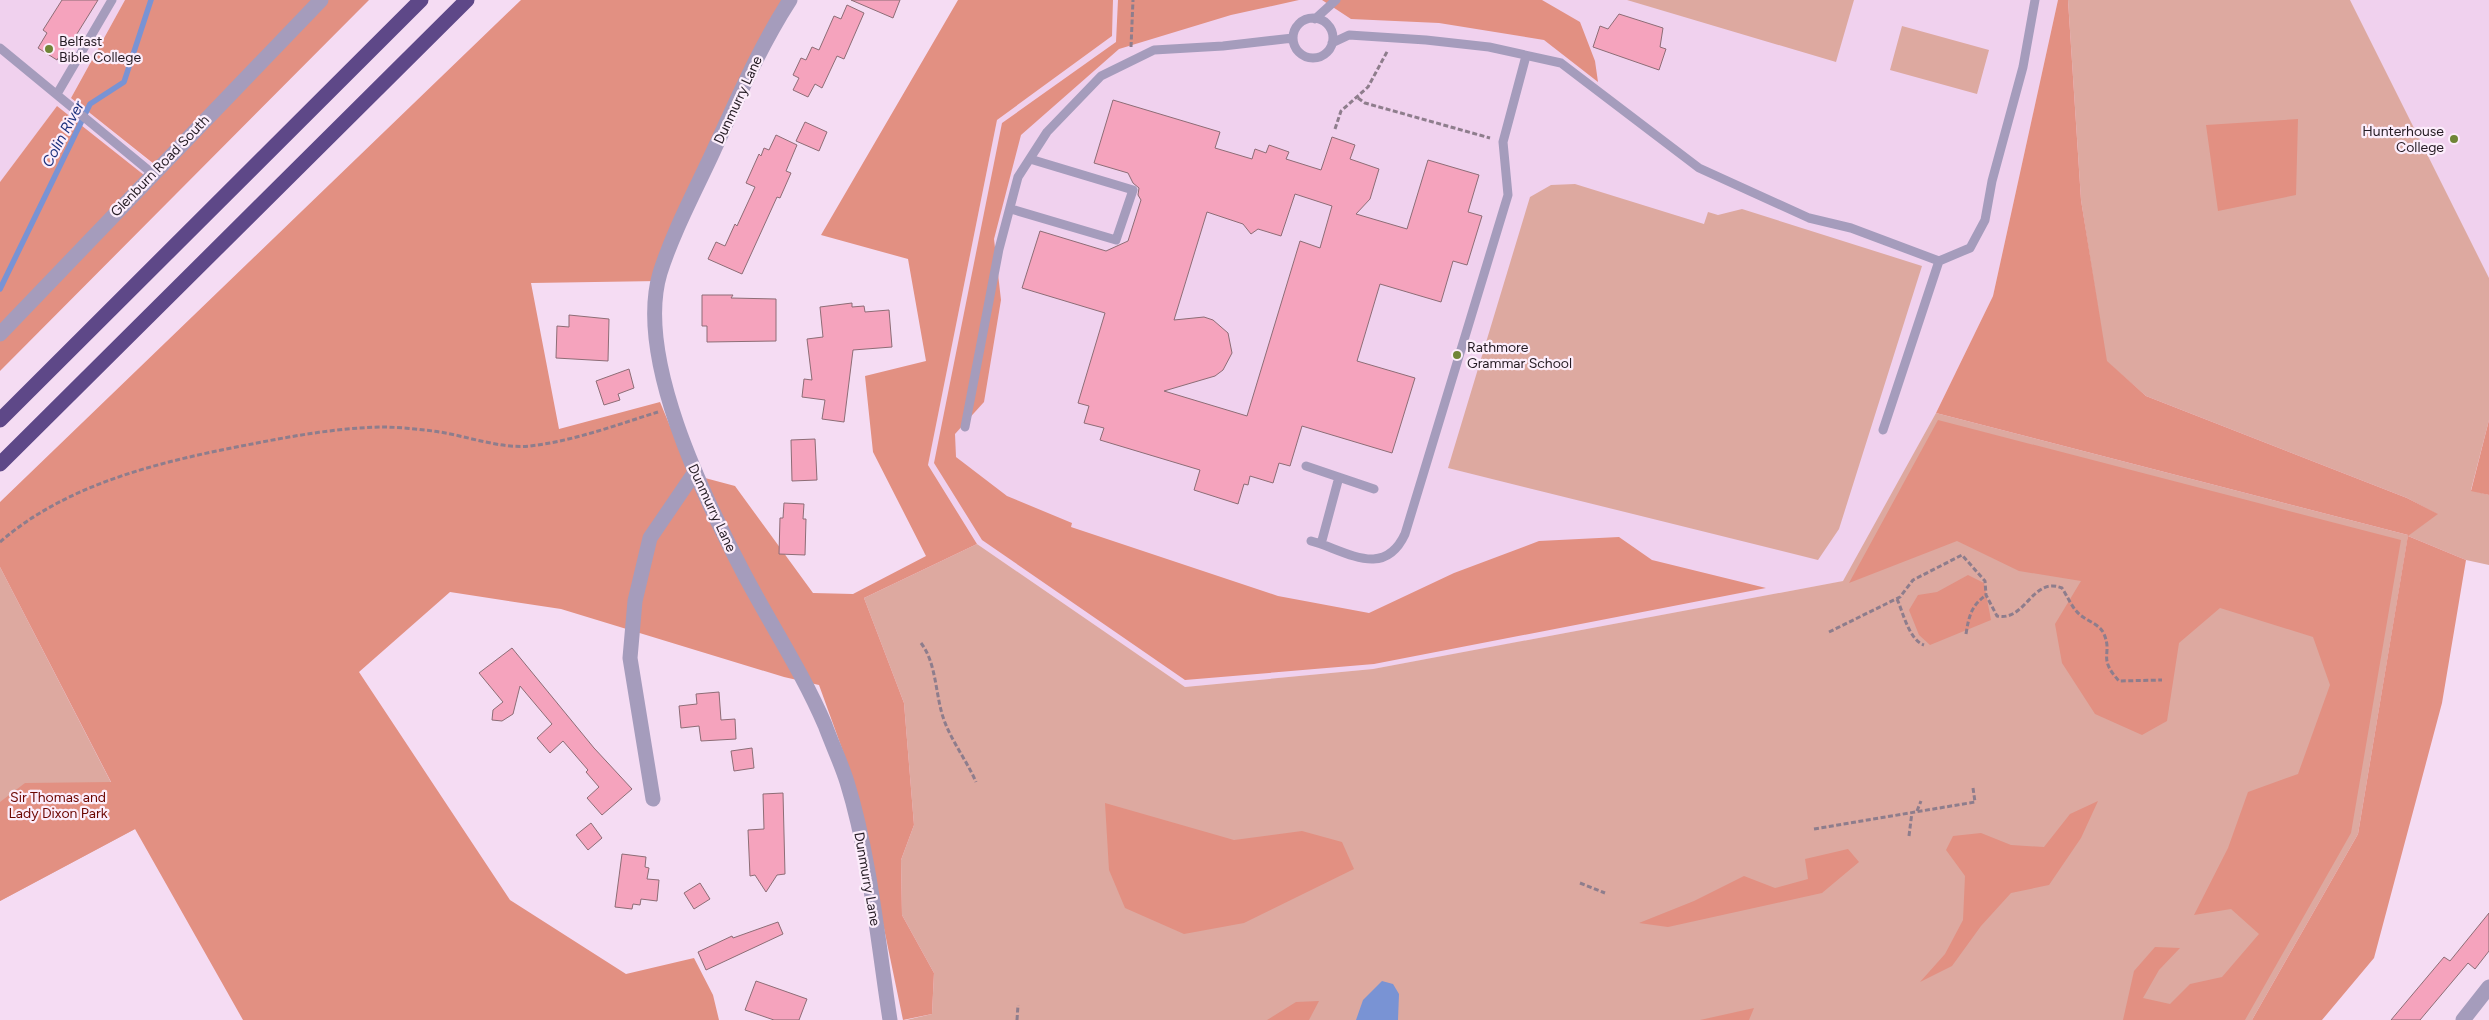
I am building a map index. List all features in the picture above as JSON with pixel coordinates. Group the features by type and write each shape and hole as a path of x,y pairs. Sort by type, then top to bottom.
{"highway":[{"path":"0,420 421,0"},
{"path":"0,464 468,0"}],"street":[{"name":"Glenburn Road South","path":"0,334 321,0"},
{"name":"Dunmurry Lane","path":"790,0 770,32 688,205 660,275 655,306 655,333 672,408 695,472 742,570 823,722 846,781 859,833 890,1020"},
{"path":"653,799 630,658 635,601 650,538 695,472"},
{"path":"2463,1020 2489,987"}],"lane":[{"path":"57,94 112,0"},
{"path":"1315,19 1336,0"},
{"path":"1332,43 1349,35 1395,38 1489,47 1561,64 1699,168 1809,218 1851,228 1939,260 1970,248 1985,220 1992,181 2023,67 2035,0"},
{"path":"1309,19 1315,19 1322,20 1331,30 1332,43 1326,54 1308,58 1297,50 1293,38 1298,26 1309,19"},
{"path":"965,427 999,249 1018,177 1047,132 1101,76 1154,50 1223,46 1293,38"},
{"path":"0,48 153,174"},
{"path":"1311,541 1362,559 1380,560 1399,548 1405,534 1508,195 1503,142 1526,56"},
{"path":"1011,209 1116,240 1133,190 1030,159"},
{"path":"1884,430 1939,260"},
{"path":"1306,466 1374,489"},
{"path":"1321,544 1339,477"}],"path":[{"path":"1130,62 1133,0"},
{"path":"1334,130 1341,111 1368,88 1395,38"},
{"path":"1358,98 1365,103 1503,142"},
{"path":"0,542 19,526 64,500 138,470 215,451 308,434 380,427 434,431 491,442 528,446 567,440 672,408"},
{"path":"1828,632 1897,598 1913,580 1962,555 1985,580 1986,595 1997,616 2004,618 2014,614 2038,590 2048,586 2062,588 2075,609 2103,633 2107,648 2104,655 2109,670 2119,680 2162,680"},
{"path":"1966,634 1970,613 1975,604 1986,595"},
{"path":"1897,598 1910,630 1919,643 1924,645"},
{"path":"921,643 928,652 944,720 976,782"},
{"path":"1814,829 1975,802 1973,788"},
{"path":"1917,811 1921,801"},
{"path":"1909,836 1912,812"},
{"path":"1580,883 1604,893"},
{"path":"1017,1020 1018,1006"}],"shaded area":[{"name":"Belfast Bible College","path":"0,0 125,0 71,98 154,165 144,175 57,106 0,182"},
{"name":"Rathmore Grammar School","path":"1113,0 2058,0 1993,296 1936,413 1844,581 1373,669 1185,687 977,544 928,465 997,120 1112,36"},
{"name":"Hunterhouse College","path":"2350,0 2489,0 2489,278"}],"green space":[{"path":"125,0 369,0 0,371 0,182 57,106 144,175 154,164 71,98"},
{"path":"521,0 790,0 659,281 531,283 559,429 660,402 690,474 735,486 813,593 853,594 926,556 873,452 865,376 926,361 908,259 821,235 958,0 1113,0 1112,36 997,120 928,465 977,544 864,598 904,703 914,825 901,860 902,915 934,973 932,1014 903,1020 853,779 819,685 784,677 561,609 450,592 359,672 510,900 626,974 694,958 713,995 719,1020 243,1020 135,829 0,901 0,802 25,783 111,782 0,567 0,502"},
{"path":"1118,0 1299,0 1231,15 1119,49 1021,135 994,239 1001,300 984,402 955,434 956,457 1007,496 1072,523 1071,527 1278,596 1369,613 1454,573 1539,541 1619,537 1652,560 1766,588 1374,664 1185,680 982,540 934,463 1002,123 1116,42"},
{"path":"1322,0 1542,0 1580,22 1595,61 1598,82 1544,40 1439,23 1351,19"},
{"path":"1627,0 1854,0 1836,62"},
{"path":"2058,0 2068,0 2081,200 2107,361 2146,396 2407,498 2438,514 2408,536 2466,560 2442,703 2374,958 2322,1020 2252,1020 2358,834 2408,535 1936,413 1993,296"},
{"path":"2068,0 2350,0 2489,278 2489,420 2471,490 2489,495 2489,565 2466,560 2408,536 2358,834 2252,1020 906,1020 932,1014 934,973 902,915 901,860 914,825 904,703 864,598 977,544 1185,687 1373,669 1843,581 1936,413 2408,535 2437,514 2407,498 2146,396 2106,361 2081,200"},
{"path":"1902,26 1989,50 1977,94 1890,70"},
{"path":"2298,119 2296,195 2218,211 2206,125"},
{"path":"1575,184 1704,224 1708,212 1718,215 1742,209 1922,266 1839,529 1818,560 1448,468 1530,197 1551,185"},
{"path":"1938,420 2401,540 2351,833 2245,1020 2123,1020 2134,971 2155,947 2180,948 2159,970 2143,998 2170,1004 2190,984 2222,977 2259,934 2231,909 2194,915 2228,848 2248,792 2298,774 2330,685 2313,637 2220,608 2179,643 2167,721 2142,735 2095,714 2062,663 2055,624 2081,581 2019,571 1957,541 1849,583"},
{"path":"2489,420 2489,495 2471,491"},
{"name":"Sir Thomas and Lady Dixon Park","path":"0,567 135,829 0,901"},
{"path":"1968,575 1984,583 1991,620 1930,645 1919,635 1909,610 1918,595 1937,592"},
{"path":"2098,801 2081,838 2049,885 2011,893 1981,926 1952,966 1920,982 1945,954 1963,920 1965,876 1946,850 1953,836 1981,833 2011,845 2044,847 2070,814"},
{"path":"1105,803 1234,840 1302,831 1342,842 1354,869 1244,923 1184,934 1125,908 1109,870"},
{"path":"1848,849 1859,862 1822,893 1668,927 1639,923 1694,901 1744,876 1775,888 1808,879 1805,859"},
{"path":"1319,1001 1309,1020 1267,1020 1296,1002"},
{"path":"1754,1008 1749,1020 1700,1020"}],"water":[{"path":"1382,981 1393,984 1399,994 1398,1020 1356,1020 1363,1000"}],"building":[{"path":"62,0 98,0 70,45 67,43 57,60 38,48 47,33 43,30"},
{"path":"851,0 900,0 893,18"},
{"path":"847,5 864,13 844,59 837,56 822,88 815,84 808,97 793,90 799,78 793,75 801,58 806,60 812,47 819,50 834,16 841,19"},
{"path":"1619,14 1663,28 1660,47 1666,49 1659,70 1593,47 1600,26 1608,29"},
{"path":"1113,100 1220,132 1215,148 1252,159 1255,149 1266,153 1269,145 1289,152 1286,159 1321,170 1332,137 1355,145 1350,159 1379,169 1370,199 1356,214 1407,229 1428,160 1479,175 1468,212 1482,216 1467,265 1453,261 1441,302 1380,284 1357,361 1415,378 1392,453 1302,426 1290,466 1279,463 1273,483 1250,476 1248,485 1244,484 1238,504 1194,490 1200,470 1100,440 1104,428 1084,423 1089,406 1078,403 1105,313 1022,288 1040,231 1106,251 1128,241 1141,200 1138,195 1139,188 1133,183 1128,173 1094,163","holes":["1295,194 1332,206 1320,248 1300,241 1247,416 1164,391 1215,376 1223,370 1232,353 1228,333 1213,320 1204,317 1174,320 1207,212 1243,224 1251,234 1258,229 1281,236"]},
{"path":"805,122 827,132 819,151 796,141"},
{"path":"776,135 797,145 786,171 791,173 780,198 777,197 742,274 708,259 716,242 725,246 735,224 737,226 755,187 746,183 759,154 761,156 764,148 769,150"},
{"path":"702,295 733,295 731,298 776,299 776,341 707,342 707,326 702,326"},
{"path":"852,303 852,307 864,306 865,312 889,310 892,347 853,350 844,422 822,419 825,400 802,397 804,379 812,380 807,339 823,337 820,307"},
{"path":"569,315 609,319 608,361 556,358 557,326 569,327"},
{"path":"629,369 634,388 618,394 620,400 604,405 596,381"},
{"path":"815,439 817,480 792,481 791,440"},
{"path":"784,503 804,504 803,519 806,519 805,555 779,554 780,518 783,518"},
{"path":"512,648 594,748 632,789 602,815 587,798 599,787 586,772 588,770 563,741 550,753 537,738 552,724 520,686 513,714 502,721 492,720 493,710 503,702 479,673"},
{"path":"719,692 721,720 735,719 736,739 701,741 699,726 681,728 679,706 697,704 696,694"},
{"path":"752,748 754,768 734,771 731,751"},
{"path":"783,793 785,874 777,875 766,892 755,875 750,876 748,830 764,829 763,794"},
{"path":"591,823 602,838 588,850 576,835"},
{"path":"622,854 646,857 645,867 649,868 647,879 659,880 657,901 641,899 640,905 633,904 632,909 615,907"},
{"path":"700,883 710,899 694,909 684,893"},
{"path":"2489,913 2489,951 2475,969 2468,963 2420,1020 2391,1020 2444,957 2450,961"},
{"path":"778,922 783,934 706,970 698,952 732,936 733,938"},
{"path":"756,981 807,999 799,1020 774,1020 745,1010"}],"waterway":[{"name":"Colin River","path":"0,289 90,104 124,82 151,0"}],"place":[{"name":"Belfast Bible College","path":"49,49"},
{"name":"Hunterhouse College","path":"2454,139"},
{"name":"Rathmore Grammar School","path":"1457,355"}]}
